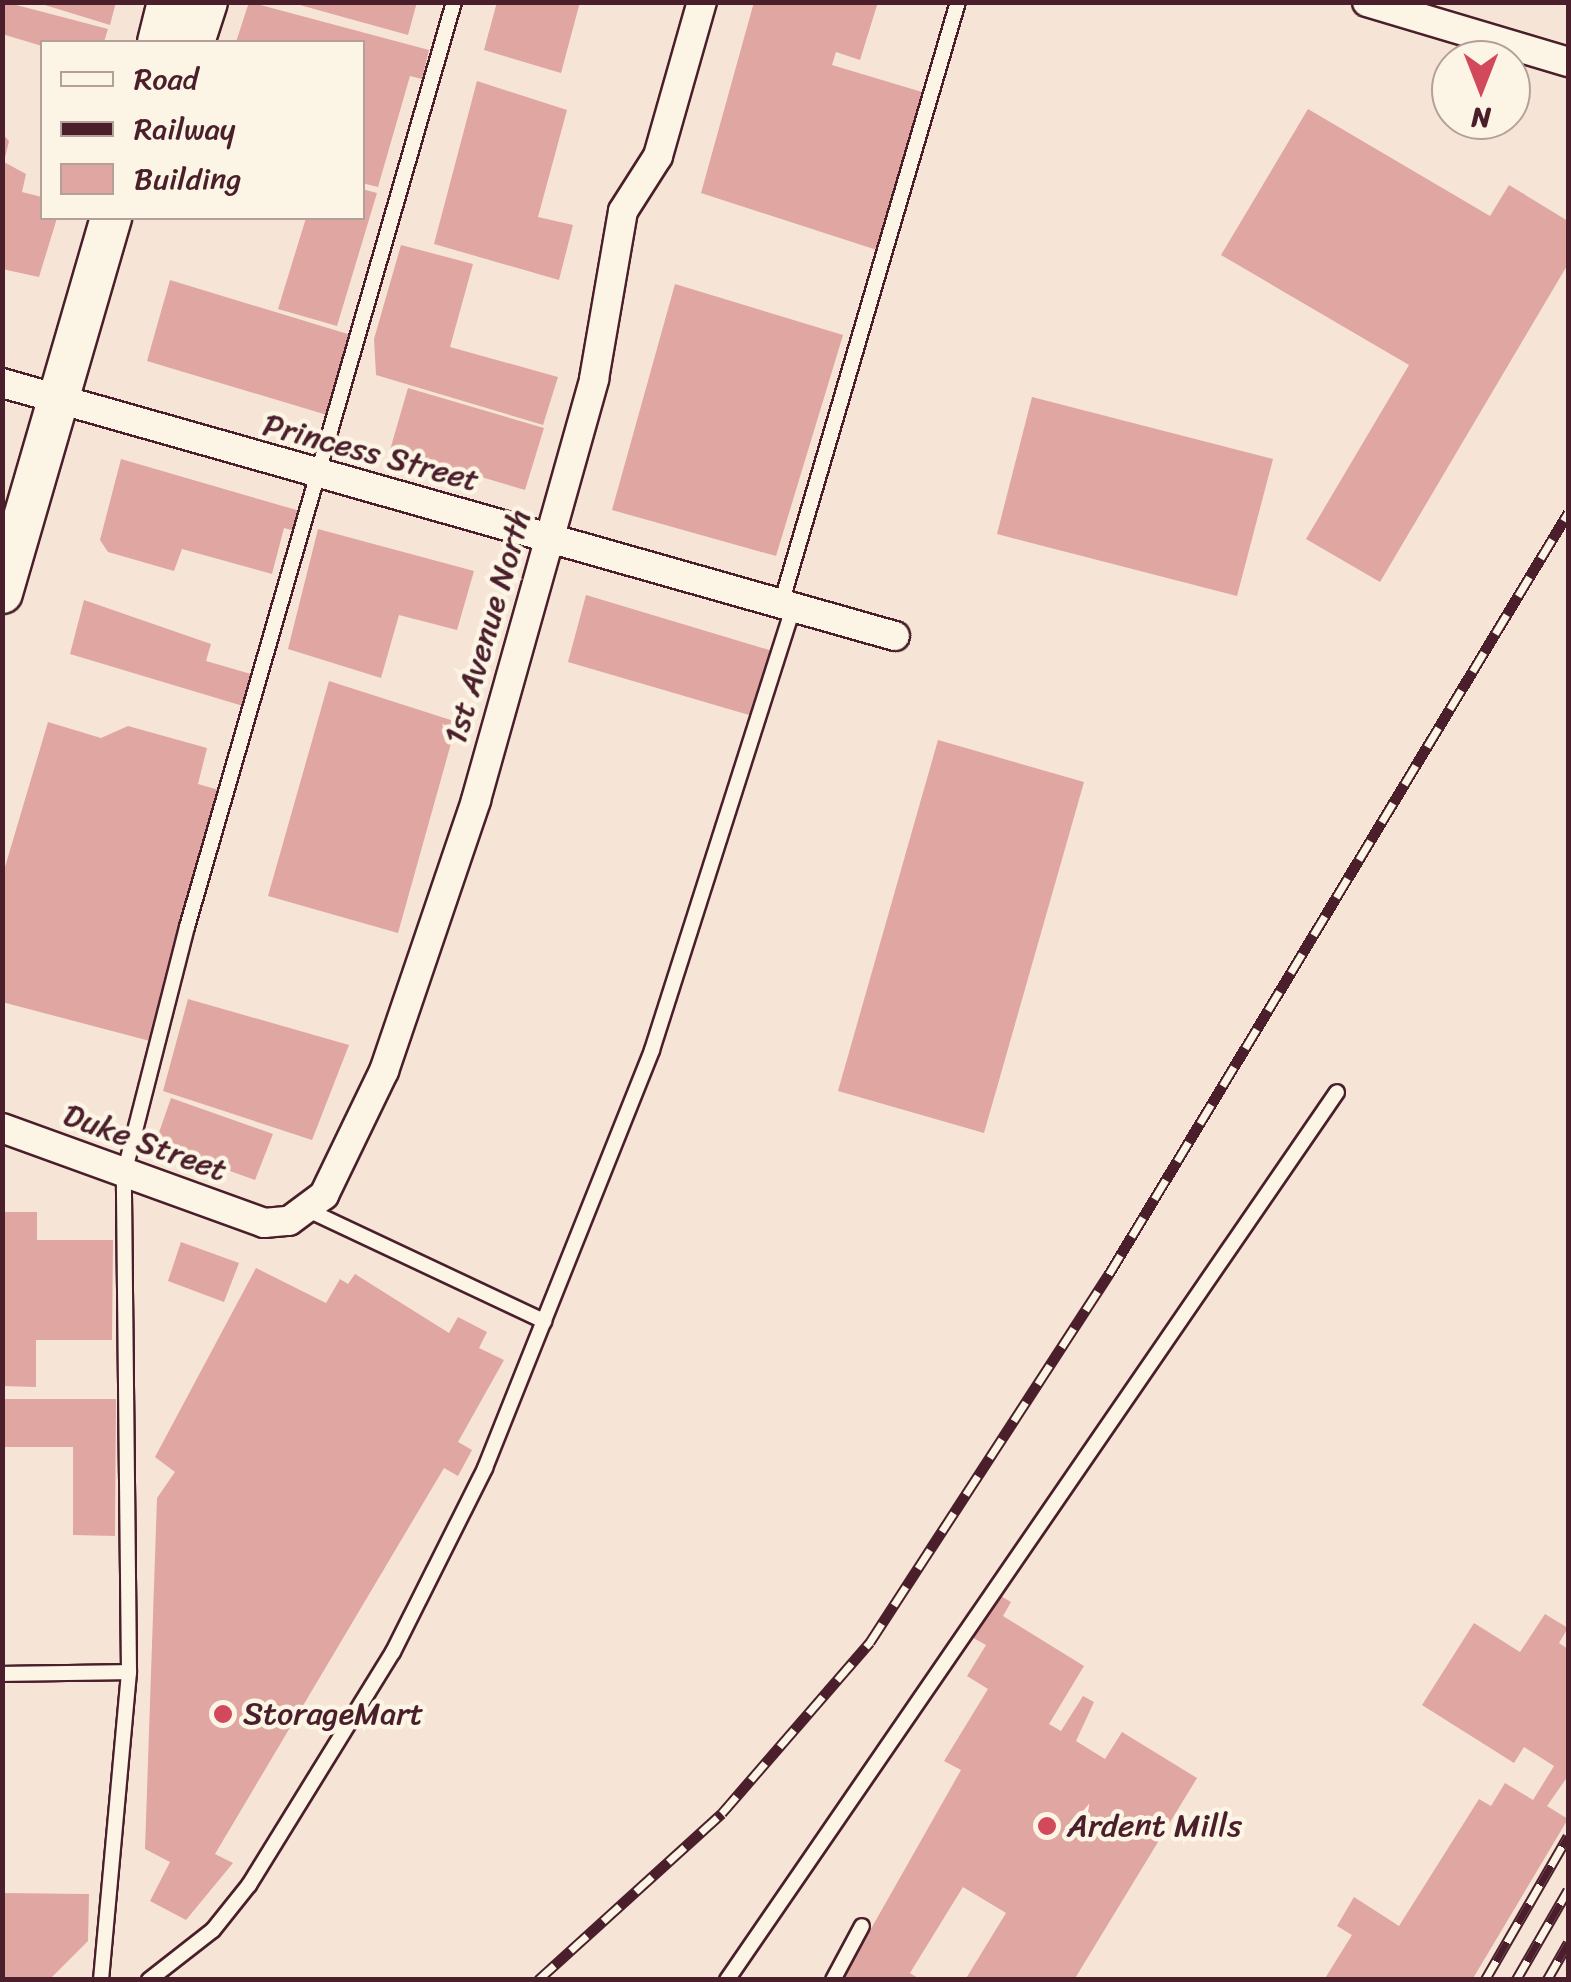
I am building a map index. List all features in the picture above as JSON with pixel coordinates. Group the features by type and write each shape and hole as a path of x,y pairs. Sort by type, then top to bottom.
{"main road":[{"path":"158,40 168,2"},
{"path":"195,40 207,2"},
{"path":"2,593 62,398 110,220"},
{"path":"84,318 127,220"}],"street":[{"name":"1st Avenue North","path":"310,1210 352,1143 412,994 594,379 624,211 658,156 702,2"},
{"path":"1367,2 1568,62"},
{"name":"Princess Street","path":"2,383 317,478 550,538 895,636"},
{"name":"Duke Street","path":"2,1128 264,1223 310,1210"}],"lane":[{"path":"101,1980 129,1672 124,1174 454,2"},
{"path":"149,1980 213,1930 248,1885 393,1652 484,1468 652,1050 787,605 958,2"},
{"path":"727,1980 1338,1092"},
{"path":"310,1210 544,1321"},
{"path":"2,1674 129,1672"},
{"path":"833,1980 862,1926"}],"building":[{"path":"2,2 108,29 105,40 40,40 40,45 2,34"},
{"path":"35,2 116,2 110,25"},
{"path":"249,2 429,50 422,79 410,76 378,187 365,184 365,40 237,40"},
{"path":"289,2 417,2 408,35"},
{"path":"497,2 580,2 561,73 484,50"},
{"path":"754,2 878,2 860,60 836,52 832,65 922,92 883,252 701,193"},
{"path":"477,81 567,110 538,217 573,225 559,280 434,244"},
{"path":"1308,109 1490,216 1509,185 1568,221 1568,264 1380,582 1306,539 1409,365 1221,255"},
{"path":"2,133 9,141 4,162 26,174 22,192 40,196 40,220 56,220 39,277 2,269"},
{"path":"365,190 377,193 337,326 278,309 305,220 365,220"},
{"path":"401,245 473,264 450,347 558,377 543,425 376,375 374,339"},
{"path":"170,280 351,335 327,415 147,361"},
{"path":"675,284 843,335 776,556 612,510"},
{"path":"408,388 544,428 525,490 390,450"},
{"path":"1032,397 1273,459 1237,596 997,534"},
{"path":"121,459 300,511 295,531 284,528 272,574 182,549 174,571 108,552 100,540"},
{"path":"318,529 474,571 457,630 399,615 381,678 288,649"},
{"path":"586,595 776,652 756,717 568,662"},
{"path":"84,600 211,644 206,661 251,674 243,706 70,654"},
{"path":"329,681 457,722 398,933 268,896"},
{"path":"48,722 101,738 128,726 207,748 198,784 219,790 150,1041 2,1002 2,877"},
{"path":"938,740 1084,782 984,1133 838,1091"},
{"path":"188,999 349,1045 312,1140 163,1091"},
{"path":"171,1098 273,1134 255,1180 155,1144"},
{"path":"2,1212 37,1212 37,1240 113,1240 112,1340 36,1340 36,1387 2,1386"},
{"path":"181,1242 239,1263 224,1302 168,1281"},
{"name":"StorageMart","path":"256,1268 326,1303 340,1279 348,1284 355,1274 449,1333 458,1317 487,1332 479,1348 504,1360 458,1442 472,1450 458,1476 444,1468 215,1854 233,1863 186,1920 150,1901 170,1862 145,1849 157,1498 175,1472 155,1457"},
{"path":"2,1399 116,1399 115,1536 73,1535 73,1447 2,1447"},
{"name":"Ardent Mills","path":"994,1592 1011,1602 1003,1616 1084,1666 1049,1724 1061,1731 1083,1696 1094,1702 1076,1741 1105,1759 1122,1732 1197,1778 1074,1980 965,1980 1006,1913 963,1887 910,1973 921,1980 842,1980 961,1770 944,1761 988,1689 967,1676 986,1645 968,1635"},
{"path":"1545,1614 1568,1628 1559,1643 1568,1649 1568,1776 1547,1806 1568,1819 1472,1980 1324,1980 1352,1935 1337,1926 1354,1897 1399,1926 1479,1799 1491,1806 1505,1783 1533,1800 1554,1766 1524,1747 1514,1763 1422,1705 1474,1623 1520,1652"},
{"path":"2,1893 89,1894 88,1941 49,1980 2,1980"}],"railway":[{"path":"538,1980 722,1813 870,1642 1109,1274 1568,513"},
{"path":"1485,1980 1568,1836"},
{"path":"1516,1980 1568,1890"},
{"path":"1547,1980 1568,1943"}],"place":[{"name":"StorageMart","path":"223,1714"},
{"name":"Ardent Mills","path":"1047,1826"}]}
